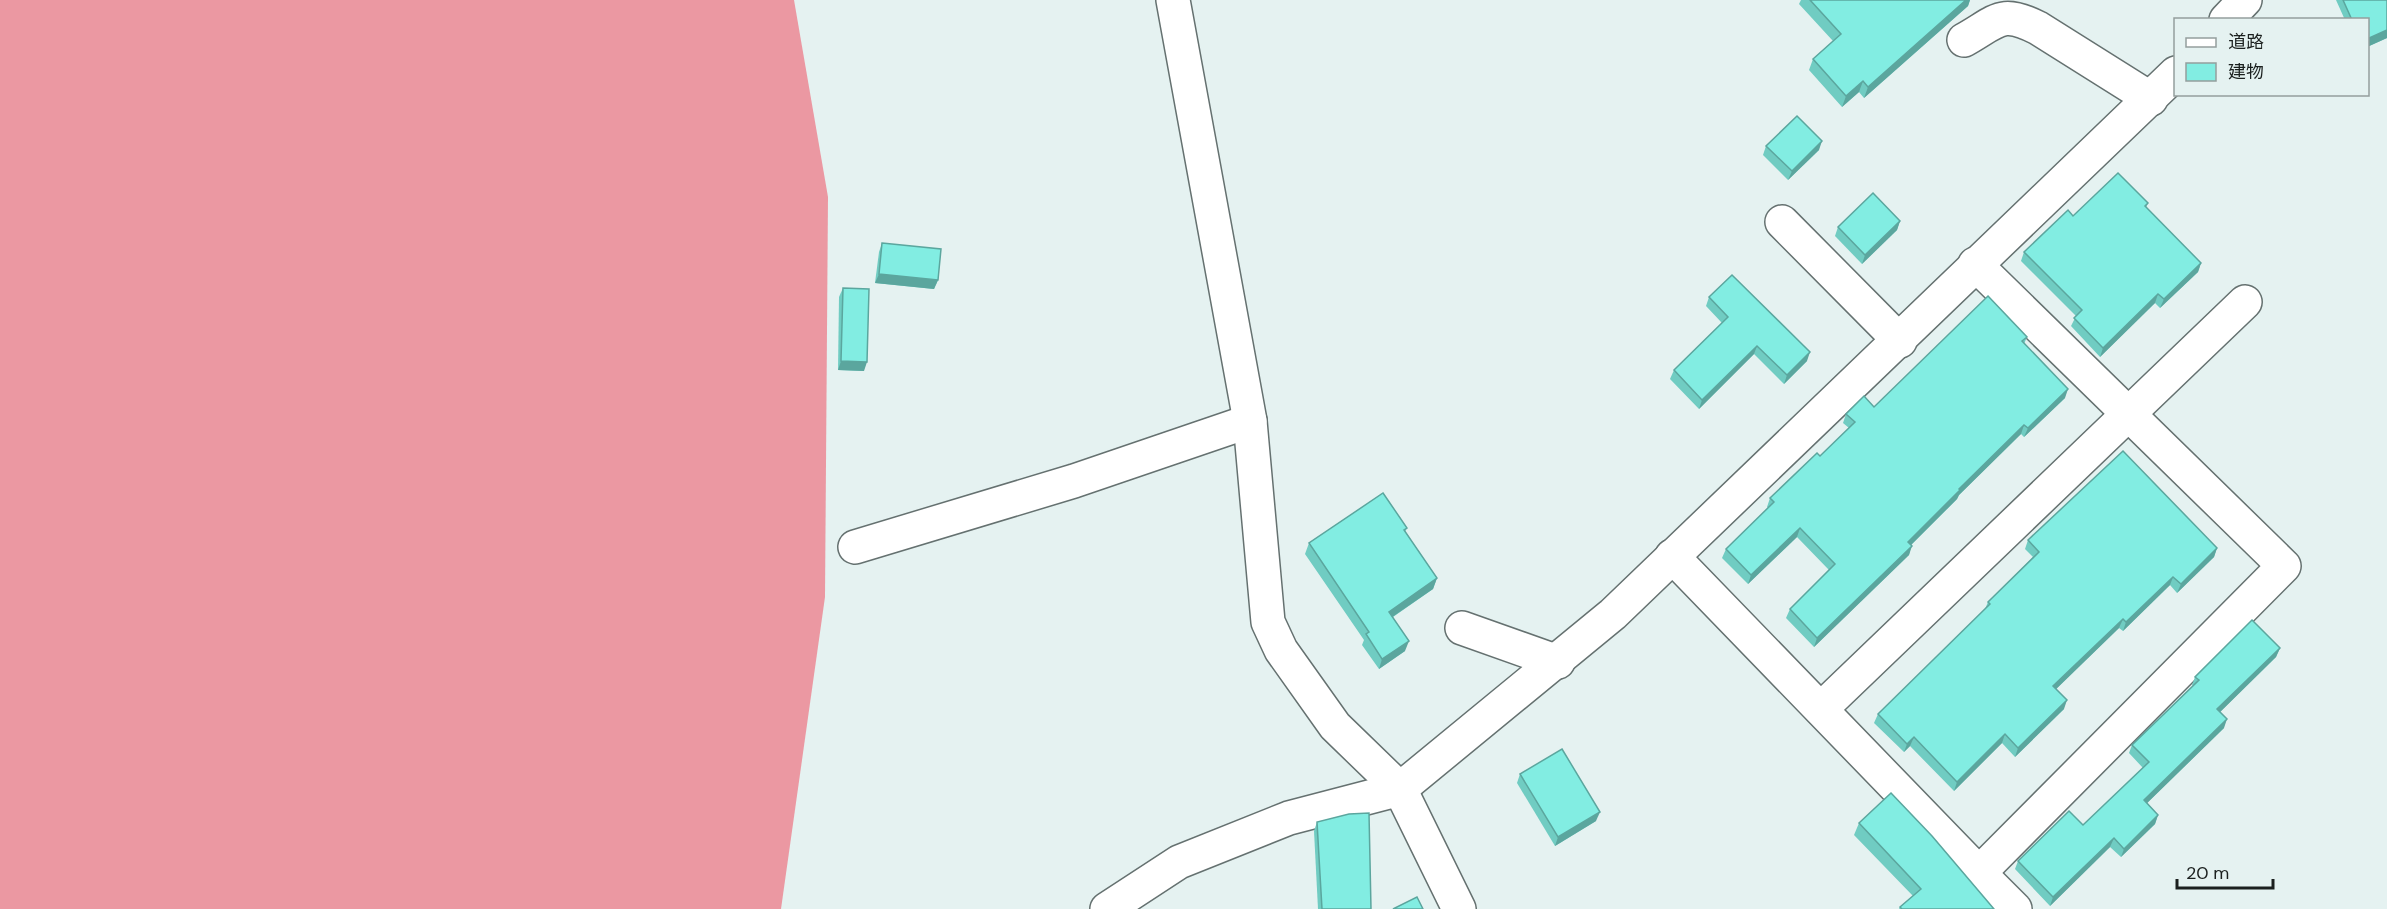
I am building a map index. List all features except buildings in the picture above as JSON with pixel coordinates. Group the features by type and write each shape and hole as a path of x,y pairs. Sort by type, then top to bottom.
{"street":[{"path":"1173,0 1250,421 1268,622 1281,650 1335,726 1400,789 1459,909"},
{"path":"2228,18 2245,0"},
{"path":"1964,40 2004,17 2018,18 2038,28 2151,99"},
{"path":"1107,909 1179,862 1289,818 1400,789 1558,662 1613,614 1900,341 1975,264 2151,99 2174,74"},
{"path":"1782,222 1900,341"},
{"path":"1975,264 2284,566 1979,873"},
{"path":"1821,709 2245,302"},
{"path":"855,547 1074,481 1250,421"},
{"path":"1672,556 2015,909"},
{"path":"1462,628 1558,662"}],"shaded area":[{"path":"0,0 794,0 828,197 825,597 781,909 0,909"}]}
